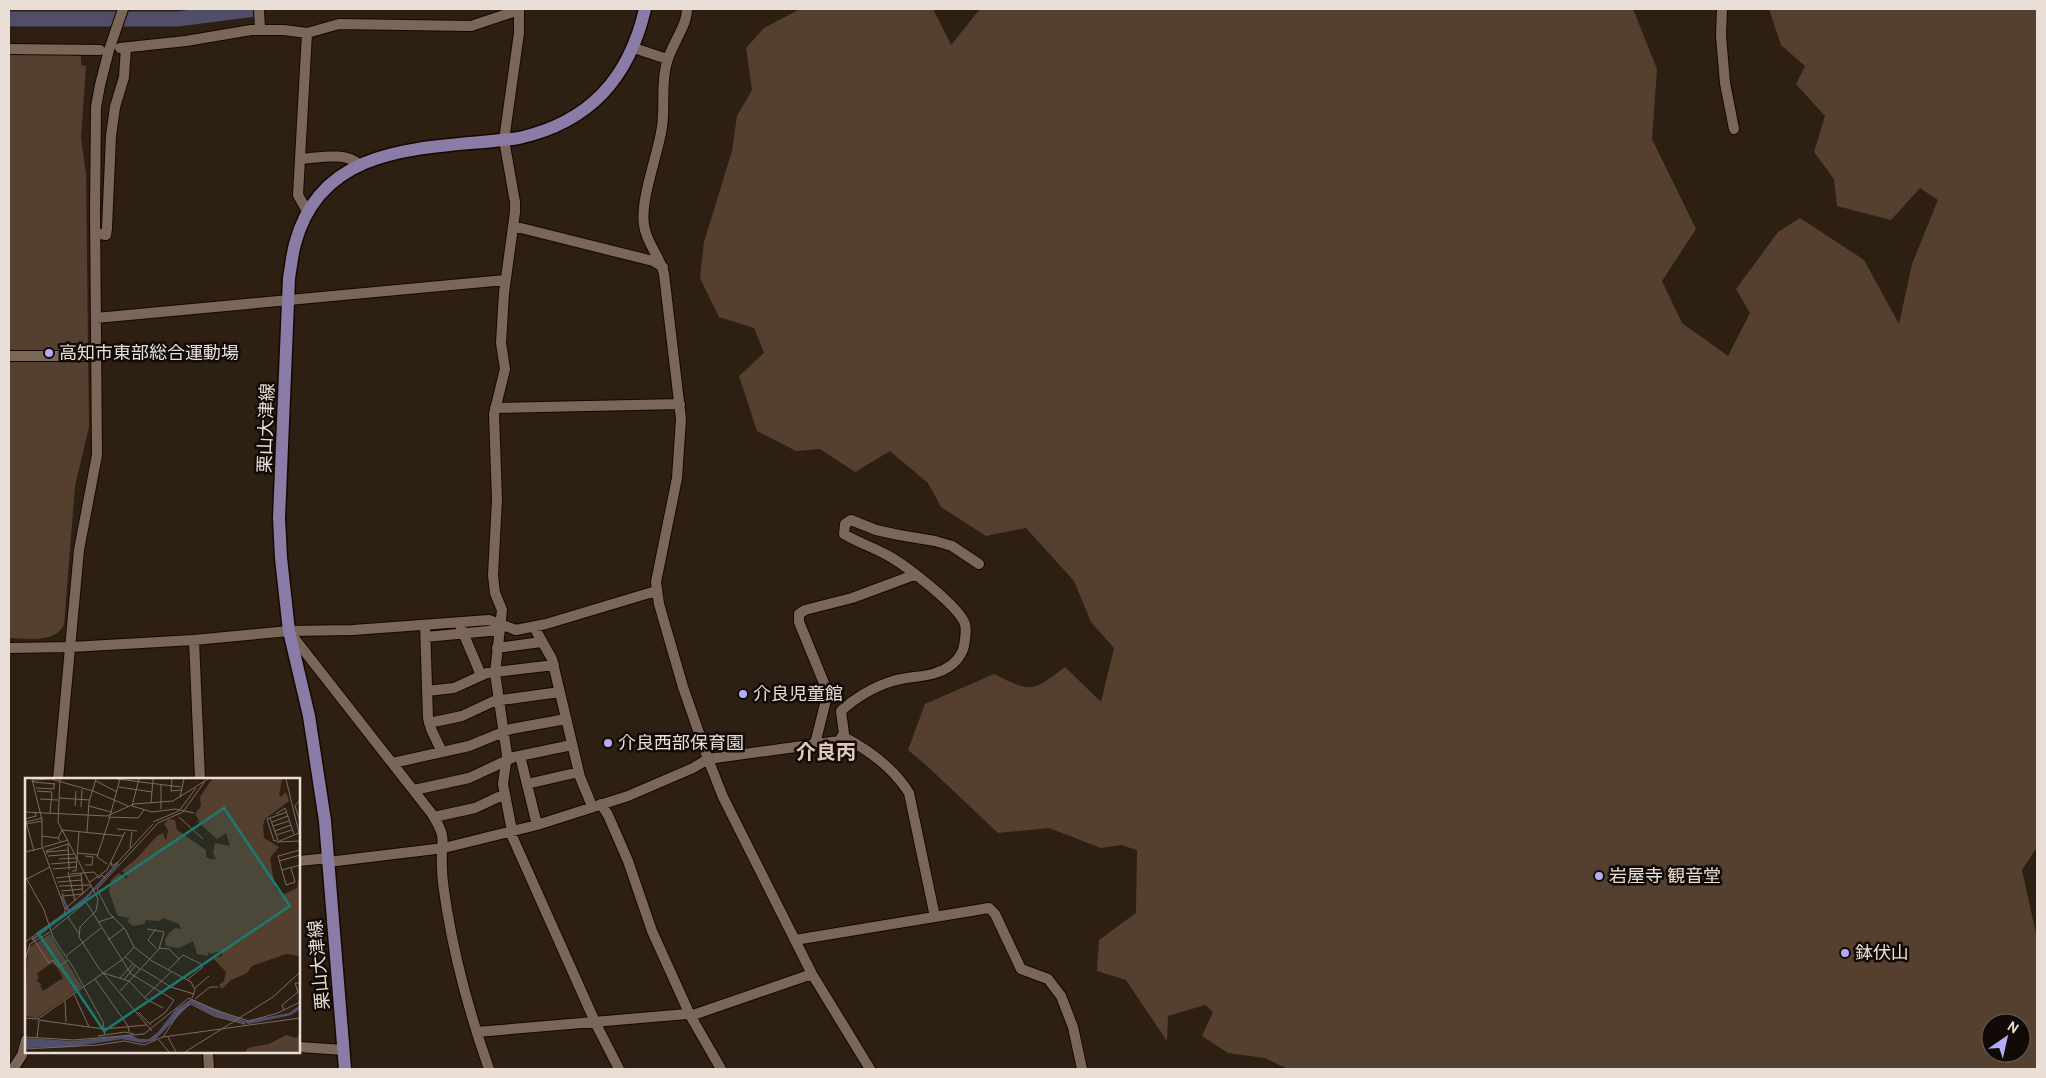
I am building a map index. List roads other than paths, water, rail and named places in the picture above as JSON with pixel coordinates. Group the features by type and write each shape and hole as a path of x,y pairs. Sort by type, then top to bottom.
{"main road":[{"name":"栗山大津線","path":"345,1069 325,821 309,716 289,631 281,558 279,518 289,278 295,243 308,213 324,191 346,172 360,165 396,152 504,140 538,134 572,118 595,101 620,72 634,48 645,9"}],"street":[{"path":"58,778 79,550 97,455 96,107 114,34 123,9"},
{"path":"259,9 260,27"},
{"path":"687,9 667,59 664,76 662,127 643,217 646,236 662,267 680,404 680,445 677,478 659,565 656,591 683,688 723,797 812,974 870,1069"},
{"path":"1722,9 1721,36 1725,83 1734,129"},
{"path":"95,233 106,235 111,136 115,107 124,77 123,48 260,27 307,33 339,24 470,26 519,10 519,32 504,140 515,202 505,280 501,343 504,369 495,408 497,500 493,584 502,610 495,673 504,731 506,760 503,784 512,836 595,1022 619,1069"},
{"path":"307,33 298,195 308,213"},
{"path":"634,48 667,59"},
{"path":"9,49 100,50"},
{"path":"300,159 346,156 353,158 360,165"},
{"path":"513,226 653,261 662,267"},
{"path":"96,318 505,280"},
{"path":"9,356 97,356"},
{"path":"495,408 680,404"},
{"path":"300,861 328,860 444,848 537,825 628,796 708,759 839,741 844,734 841,711 849,703 894,680 939,672 952,666 963,651 966,635 964,623 949,602 886,554 844,534 845,524 851,520 899,535 952,546 979,564"},
{"path":"815,744 826,700 826,688 799,622 799,614 805,610 852,598 914,575"},
{"path":"426,636 489,620 499,627 516,630 534,627 656,591"},
{"path":"425,625 430,723 442,752"},
{"path":"9,648 71,647 194,640 289,631 353,630 425,625 461,628"},
{"path":"534,627 554,665 579,772 596,805 619,839 636,881 652,930 690,1015 721,1069"},
{"path":"461,628 481,675"},
{"path":"289,631 414,790 434,817 444,838 442,868 447,909 458,964 489,1069"},
{"path":"194,640 200,778"},
{"path":"497,648 541,642"},
{"path":"428,691 454,688 481,675 554,665"},
{"path":"430,723 462,716 499,700 560,692"},
{"path":"393,763 469,746 504,731 566,718"},
{"path":"842,736 862,746 882,761 900,779 909,793 935,916"},
{"path":"414,790 468,778 506,760 520,756 572,745"},
{"path":"520,756 537,825"},
{"path":"527,784 579,772"},
{"path":"434,817 475,808 505,794"},
{"path":"796,940 989,908 995,914 1022,969 1048,979 1060,996 1074,1027 1082,1069"},
{"path":"477,1032 690,1015 812,974"},
{"path":"13,1067 22,1055 25,1044"},
{"path":"300,1047 344,1050"},
{"path":"208,1053 209,1069"}],"waterway":[{"path":"9,19 178,19 256,9"}],"place":[{"name":"高知市東部総合運動場","path":"49,353"},
{"name":"介良児童館","path":"743,694"},
{"name":"介良西部保育園","path":"608,743"},
{"name":"岩屋寺 観音堂","path":"1599,876"},
{"name":"鉢伏山","path":"1845,953"}],"district":[{"name":"介良丙","path":"826,752"}]}
